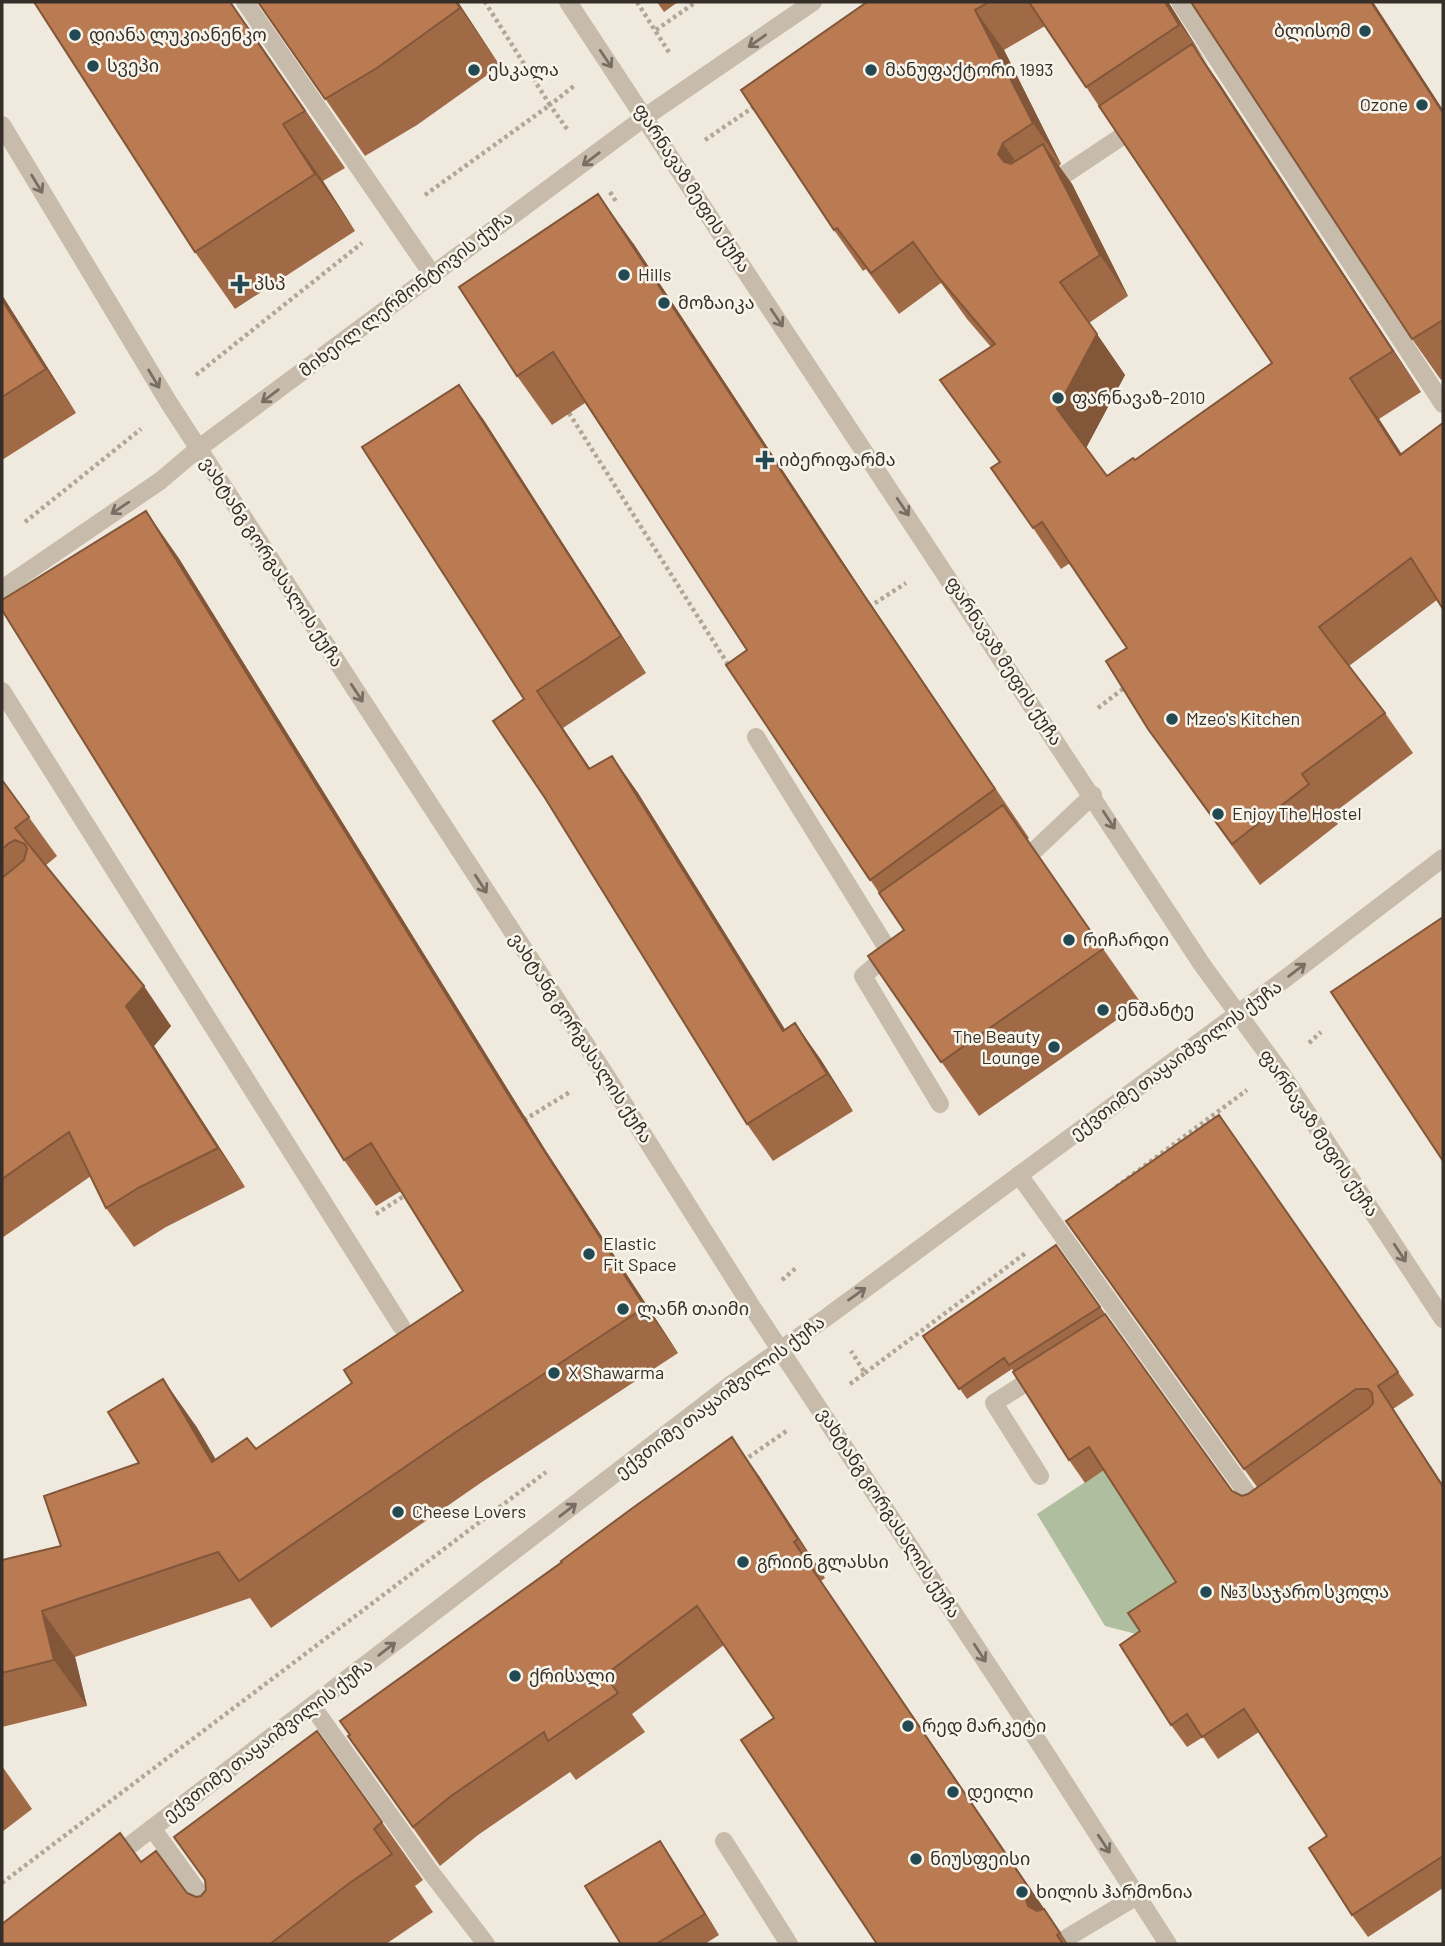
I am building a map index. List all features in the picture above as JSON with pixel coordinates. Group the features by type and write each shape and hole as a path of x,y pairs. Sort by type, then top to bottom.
{"street":[{"path":"245,2 432,274"},
{"name":"ფარნავაზ მეფის ქუჩა","path":"568,2 1093,795 1203,966 1277,1067 1443,1319"},
{"name":"მიხეილ ლერმონტოვის ქუჩა","path":"2,589 160,481 199,448 645,117 813,2"},
{"path":"1180,2 1218,72 1443,404"},
{"path":"1038,193 1158,112"},
{"name":"ვახტანგ გორგასალის ქუჩა","path":"2,125 169,403 605,1074 752,1307 1168,1944"},
{"path":"2,691 401,1326"},
{"path":"756,737 890,953"},
{"path":"1002,873 1036,849 1093,795"},
{"name":"ექვთიმე თაყაიშვილის ქუჩა","path":"98,1869 733,1383 782,1350 1286,978 1443,858"},
{"path":"912,937 863,976 940,1104"},
{"path":"1019,1175 1119,1324 1257,1507 1279,1492"},
{"path":"1040,1476 994,1403 1059,1362"},
{"path":"312,1706 429,1870 486,1944"},
{"path":"152,1828 236,1944"},
{"path":"724,1841 789,1944"},
{"path":"1065,1939 1137,1896"}],"path":[{"path":"637,2 675,62"},
{"path":"656,30 696,2"},
{"path":"570,133 550,105 577,83"},
{"path":"695,147 762,101"},
{"path":"569,414 736,677"},
{"path":"23,523 132,438"},
{"path":"864,610 939,562"},
{"path":"1098,708 1135,679"},
{"path":"515,1125 554,1100 605,1074"},
{"path":"344,1235 412,1191"},
{"path":"848,1386 865,1373 851,1351"},
{"path":"737,1465 771,1441"},
{"path":"2,1883 557,1464"}],"green space":[{"path":"1105,1469 1192,1604 1144,1636 1105,1626 1037,1514"}],"building":[{"path":"34,2 230,2 305,111 283,124 315,174 195,252"},
{"path":"258,2 456,2 460,8 377,68 325,99"},
{"path":"867,2 989,2 975,10 1033,123 1003,143 998,154 1004,162 1011,164 1043,144 1100,255 1060,282 1097,334 1057,409 1107,476 1133,458 1135,460 1272,363 1099,106 1192,44 1393,351 1350,378 1400,455 1443,423 1443,609 1411,558 1319,627 1385,713 1302,774 1309,784 1232,844 1148,729 1106,661 1127,648 1042,522 1033,528 991,468 1000,462 940,380 995,344 939,278 913,242 871,273 837,228 834,230 741,90"},
{"path":"1029,2 1165,2 1179,25 1086,87"},
{"path":"1191,2 1371,2 1443,113 1443,320 1412,339"},
{"path":"598,194 995,789 870,880 726,665 747,650 553,352 517,376 459,287"},
{"path":"2,300 46,369 2,397"},
{"path":"459,385 621,636 537,691 589,769 612,756 783,1031 795,1023 827,1074 747,1124 545,798 493,721 524,699 362,447"},
{"path":"146,511 514,1104 645,1307 450,1436 239,1581 218,1552 42,1611 54,1660 2,1673 2,1560 61,1546 44,1496 139,1463 108,1412 163,1379 212,1462 247,1438 256,1449 352,1383 344,1370 463,1291 371,1143 344,1160 2,610 2,600"},
{"path":"2,780 29,817 15,828 144,986 126,1006 218,1148 138,1188 106,1208 69,1132 2,1179 2,878 24,860 27,849 25,844 15,840 2,849"},
{"path":"1003,805 1103,949 941,1062 868,956 904,930 879,893"},
{"path":"1443,917 1443,1161 1331,992"},
{"path":"1219,1115 1398,1372 1378,1386 1443,1487 1443,1856 1352,1915 1309,1848 1327,1836 1244,1709 1202,1737 1187,1714 1171,1725 1120,1645 1140,1631 1128,1613 1176,1582 1089,1447 1069,1460 1013,1372 1105,1314 1232,1491 1242,1496 1369,1408 1373,1403 1372,1393 1368,1389 1356,1389 1244,1469 1066,1221"},
{"path":"1056,1245 1100,1307 1009,1365 1004,1358 959,1389 923,1336"},
{"path":"732,1437 798,1539 794,1542 1031,1891 1026,1899 1028,1906 1037,1911 1044,1909 1060,1933 1057,1935 1063,1944 877,1944 741,1740 774,1718 697,1606 605,1675 618,1693 548,1741 544,1732 451,1796 413,1827 348,1736 350,1735 340,1721"},
{"path":"317,1731 382,1822 374,1829 392,1854 270,1944 2,1944 2,1924 120,1833 141,1862 156,1851 187,1893 201,1896 206,1890 205,1880 174,1837"},
{"path":"660,1841 705,1914 656,1944 621,1944 585,1886"}],"place":[{"name":"ბლისომ","path":"1365,31"},
{"name":"დიანა ლუკიანენკო","path":"75,35"},
{"name":"სვეპი","path":"93,66"},
{"name":"ესკალა","path":"474,70"},
{"name":"მანუფაქტორი 1993","path":"871,70"},
{"name":"Ozone","path":"1422,105"},
{"name":"Hills","path":"624,275"},
{"name":"პსპ","path":"240,284"},
{"name":"მოზაიკა","path":"664,303"},
{"name":"ფარნავაზ-2010","path":"1058,398"},
{"name":"იბერიფარმა","path":"765,460"},
{"name":"Mzeo's Kitchen","path":"1172,719"},
{"name":"Enjoy The Hostel","path":"1218,814"},
{"name":"რიჩარდი","path":"1069,940"},
{"name":"ენშანტე","path":"1103,1010"},
{"name":"The Beauty Lounge","path":"1054,1047"},
{"name":"Elastic Fit Space","path":"589,1254"},
{"name":"ლანჩ თაიმი","path":"623,1309"},
{"name":"X Shawarma","path":"554,1373"},
{"name":"Cheese Lovers","path":"398,1512"},
{"name":"გრიინ გლასსი","path":"743,1562"},
{"name":"№3 საჯარო სკოლა","path":"1206,1592"},
{"name":"ქრისალი","path":"515,1676"},
{"name":"რედ მარკეტი","path":"908,1726"},
{"name":"დეილი","path":"953,1792"},
{"name":"ნიუსფეისი","path":"916,1859"},
{"name":"ხილის ჰარმონია","path":"1022,1892"}]}
